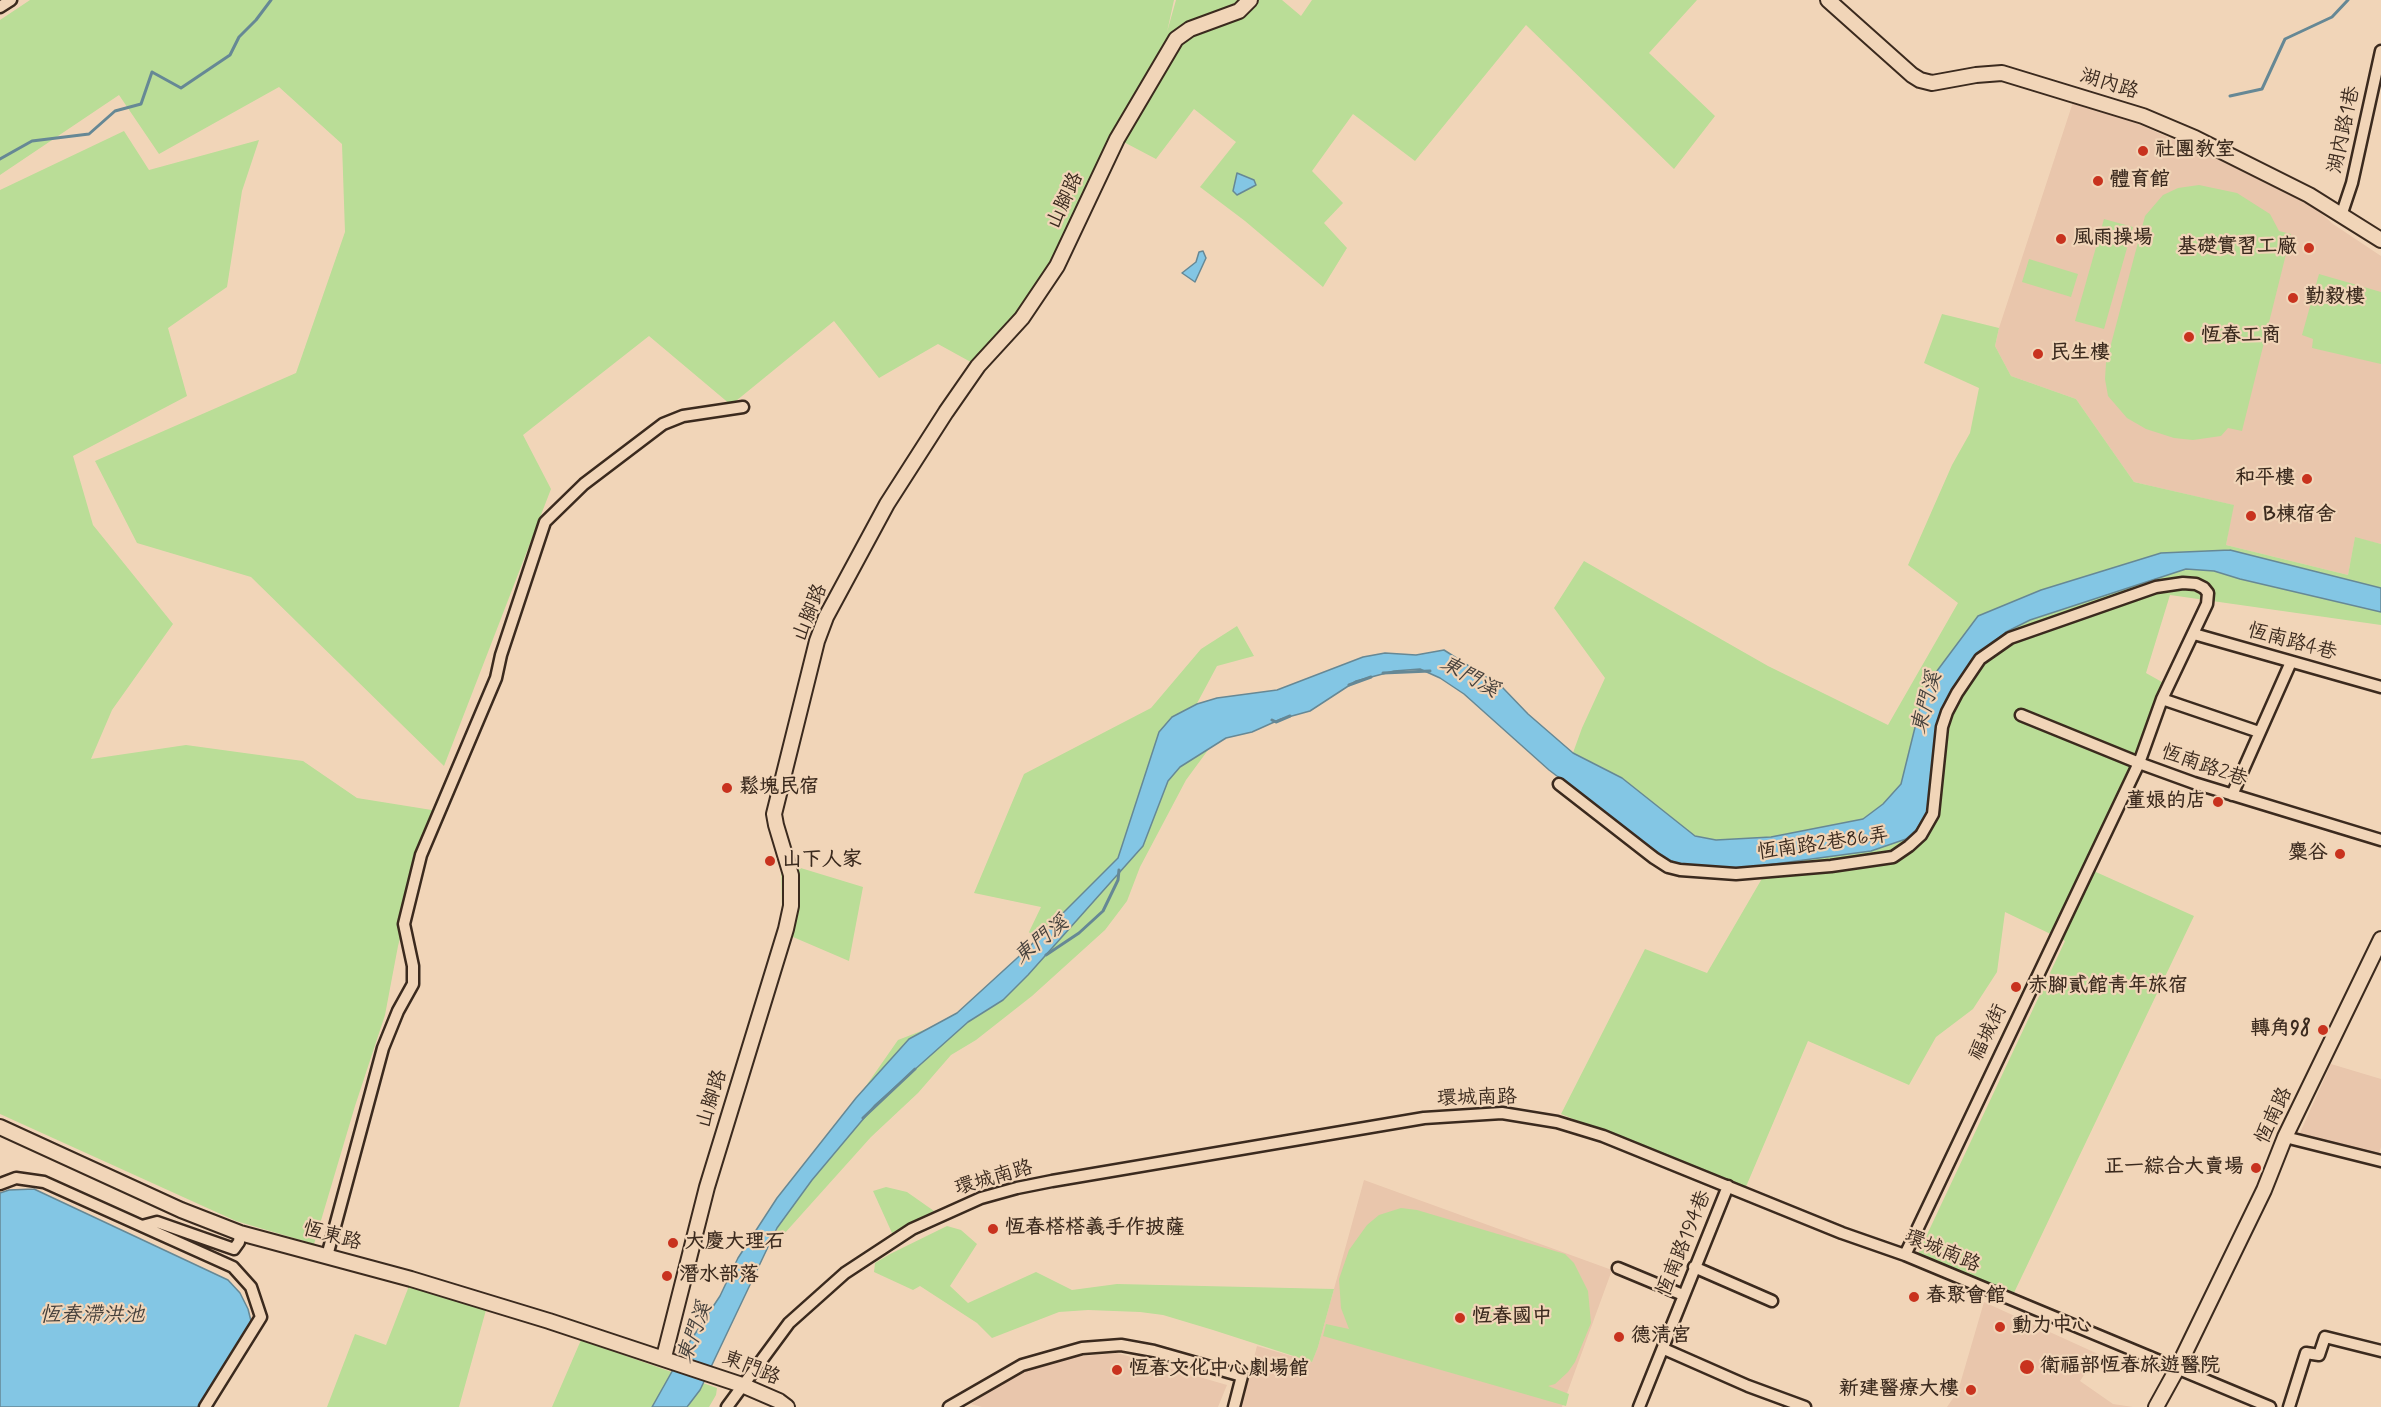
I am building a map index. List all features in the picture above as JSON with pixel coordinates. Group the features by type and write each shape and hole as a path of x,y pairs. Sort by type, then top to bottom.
{"street":[{"path":"0,7 11,0"},
{"name":"山腳路","path":"668,1359 706,1187 786,929 791,906 790,875 774,814 826,617 887,504 946,412 978,366 1022,318 1058,266 1117,139 1176,39 1190,29 1239,10 1250,0"},
{"name":"湖內路","path":"1828,0 1920,80 1932,82 2002,73 2122,109 2195,138 2309,195 2381,240"},
{"name":"湖內路1巷","path":"2341,216 2352,183 2381,51"},
{"path":"327,1256 383,1048 398,1011 413,984 413,966 404,924 422,855 496,678 501,655 545,522 584,484 663,424 694,414 743,407"},
{"name":"恆南路2巷86弄","path":"1559,784 1654,858 1668,867 1680,870 1736,874 1831,866 1893,857 1910,846 1921,835 1933,814 1942,727 1947,711 1957,693 1980,659 2010,638 2039,627 2156,587 2183,583 2196,584 2208,593 2207,603 2162,699 2139,763"},
{"name":"恆南路4巷","path":"2194,634 2381,687"},
{"path":"2232,795 2291,662"},
{"path":"2162,699 2259,732"},
{"name":"恆南路2巷","path":"2021,715 2139,763 2232,795 2381,840"},
{"name":"福城街","path":"1905,1255 2139,763"},
{"name":"恆南路","path":"2156,1407 2177,1369 2264,1190 2285,1137 2381,939"},
{"name":"環城南路","path":"727,1407 789,1323 862,1261 912,1229 981,1198 1017,1188 1424,1118 1502,1113 1557,1122 1603,1136 1842,1233 1905,1255 2270,1407"},
{"name":"恆東路","path":"0,1127 181,1210 240,1233 458,1293 668,1359"},
{"path":"2285,1137 2381,1161"},
{"path":"0,1184 16,1178 44,1182 233,1267 251,1287 261,1317 205,1407"},
{"name":"恆南路194巷","path":"1639,1407 1728,1186"},
{"path":"142,1226 157,1222 221,1246 234,1248 239,1242 240,1233"},
{"path":"1694,1267 1772,1301"},
{"path":"1618,1268 1683,1295"},
{"path":"2289,1407 2306,1353 2319,1355 2325,1337 2381,1351"},
{"path":"949,1407 1022,1365 1054,1354 1121,1345 1154,1351 1242,1376 1234,1407"},
{"path":"1664,1349 1748,1386 1805,1407"},
{"name":"東門路","path":"668,1359 742,1385 788,1407"}],"shaded area":[{"name":"恆春工商","path":"2075,96 2301,196 2333,224 2381,256 2381,544 2355,538 2348,575 2226,545 2233,505 2134,482 2076,399 2011,376 1995,346 1999,328"},
{"path":"2331,1064 2381,1079 2381,1147 2377,1161 2299,1135"},
{"name":"恆春國中","path":"1364,1180 1612,1270 1562,1407 1241,1407 1257,1346 1312,1362"},
{"name":"衛福部恆春旅遊醫院","path":"1984,1302 2098,1354 2080,1381 2113,1404 2133,1407 1947,1407 1958,1391"},
{"path":"1117,1353 1227,1385 1218,1407 982,1407 971,1404 1021,1370 1062,1358"}],"green space":[{"path":"30,0 1174,0 1167,32 1176,0 1282,0 1301,16 1312,0 1697,0 1649,53 1715,116 1674,169 1526,25 1415,161 1353,114 1312,171 1343,203 1324,223 1347,248 1323,287 1245,221 1200,187 1236,142 1194,109 1156,159 1118,139 1057,266 978,366 938,344 879,378 834,321 731,405 649,336 523,435 551,489 444,766 251,577 137,543 95,461 296,373 345,232 342,144 279,87 159,154 119,95 0,175 0,20"},
{"path":"124,131 149,170 259,140 242,191 227,287 168,328 187,396 73,456 93,525 173,624 112,710 91,759 186,745 303,761 357,798 438,811 415,880 398,946 385,1015 314,1244 236,1221 0,1114 0,190"},
{"path":"2199,185 2237,193 2270,214 2279,231 2291,234 2242,431 2228,428 2221,436 2193,440 2174,438 2146,429 2127,418 2108,396 2105,379 2106,363 2145,216 2163,195 2178,188"},
{"path":"2104,219 2133,227 2104,329 2075,321"},
{"path":"2029,259 2078,274 2071,297 2022,282"},
{"path":"2319,274 2381,292 2381,364 2312,348 2313,339 2302,335"},
{"path":"1942,314 1999,328 1995,346 2011,376 2076,399 2134,482 2234,505 2226,545 2348,575 2355,537 2381,544 2381,625 2170,595 2146,673 2169,686 2087,868 2194,916 2011,1299 1916,1258 2065,941 2005,912 1997,972 1973,1009 1936,1037 1909,1085 1808,1041 1745,1189 1561,1114 1645,949 1707,973 1778,851 1723,858 1566,772 1582,728 1605,678 1554,608 1584,561 1768,666 1888,725 1958,603 1908,565 1952,465 1970,433 1979,388 1924,363"},
{"path":"1237,626 1254,656 1217,666 1187,722 1211,746 1186,780 1140,867 1127,901 1105,930 1032,996 976,1040 951,1055 918,1093 871,1137 784,1234 762,1226 852,1106 898,1040 947,1021 1045,955 1029,932 1041,907 974,893 1024,774 1151,708 1201,649"},
{"path":"781,862 863,887 849,961 779,931 782,911"},
{"path":"886,1187 907,1192 934,1211 892,1233 873,1191"},
{"name":"恆春國中","path":"1401,1208 1417,1210 1565,1254 1574,1263 1588,1291 1591,1323 1575,1362 1555,1384 1548,1386 1569,1394 1566,1406 1323,1336 1326,1324 1349,1329 1341,1308 1339,1279 1349,1250 1367,1225 1379,1215"},
{"path":"947,1226 961,1230 977,1244 950,1286 968,1303 1036,1272 1072,1290 1117,1284 1334,1289 1312,1362 1163,1315 1140,1312 1088,1310 1059,1312 992,1338 977,1323 920,1286 913,1290 874,1272 875,1263"},
{"path":"409,1286 486,1310 459,1407 327,1407 355,1334 386,1345"},
{"path":"581,1340 717,1388 716,1395 709,1407 552,1407"}],"water":[{"path":"1237,173 1254,180 1256,185 1237,195 1233,191"},
{"path":"1203,251 1206,258 1195,282 1182,273 1196,262 1199,252"},
{"path":"2230,550 2381,588 2381,612 2214,571 2186,569 2030,620 2006,632 1987,648 1953,687 1947,701 1931,799 1926,815 1917,829 1906,839 1871,851 1737,869 1691,868 1673,862 1549,770 1464,694 1440,678 1420,669 1394,671 1356,681 1310,711 1281,719 1252,732 1226,738 1180,767 1168,781 1143,846 1028,975 1003,1000 968,1022 875,1105 812,1180 777,1228 700,1390 687,1407 652,1407 683,1352 720,1296 738,1258 777,1198 856,1098 909,1039 957,1013 1027,949 1118,858 1159,732 1172,717 1197,704 1217,698 1277,690 1363,657 1385,653 1416,655 1444,650 1503,688 1528,714 1573,753 1622,778 1695,836 1716,840 1771,837 1863,819 1883,804 1901,784 1925,687 1978,616 2041,590 2161,553"},
{"name":"恆春滯洪池","path":"34,1189 228,1280 240,1293 248,1309 252,1325 205,1407 0,1407 0,1193 9,1190"}],"waterway":[{"path":"0,159 32,141 89,134 115,111 141,104 152,72 181,88 230,55 239,37 271,0"},
{"path":"2230,96 2262,89 2285,39 2332,17 2348,0"},
{"name":"東門溪","path":"1383,673 1430,671"},
{"name":"東門溪","path":"1349,685 1371,677"},
{"name":"東門溪","path":"1272,720 1276,722 1290,716"},
{"name":"東門溪","path":"1046,955 1079,933 1103,911 1118,880 1119,870"},
{"name":"東門溪","path":"863,1118 915,1069"}],"place":[{"name":"社團教室","path":"2143,151"},
{"name":"體育館","path":"2098,181"},
{"name":"風雨操場","path":"2061,239"},
{"name":"基礎實習工廠","path":"2309,248"},
{"name":"勤毅樓","path":"2293,298"},
{"name":"恆春工商","path":"2189,337"},
{"name":"民生樓","path":"2038,354"},
{"name":"和平樓","path":"2307,479"},
{"name":"B棟宿舍","path":"2251,516"},
{"name":"鬆塊民宿","path":"727,788"},
{"name":"董娘的店","path":"2218,802"},
{"name":"麋谷","path":"2340,854"},
{"name":"山下人家","path":"770,861"},
{"name":"赤腳貳館青年旅宿","path":"2016,987"},
{"name":"轉角98","path":"2323,1030"},
{"name":"正一綜合大賣場","path":"2256,1168"},
{"name":"恆春榙榙義手作披薩","path":"993,1229"},
{"name":"大慶大理石","path":"673,1243"},
{"name":"潛水部落","path":"667,1276"},
{"name":"春聚會館","path":"1914,1297"},
{"name":"恆春國中","path":"1460,1318"},
{"name":"動力中心","path":"2000,1327"},
{"name":"德清宮","path":"1619,1337"},
{"name":"衛福部恆春旅遊醫院","path":"2027,1367"},
{"name":"恆春文化中心劇場館","path":"1117,1370"},
{"name":"新建醫療大樓","path":"1971,1390"}]}
